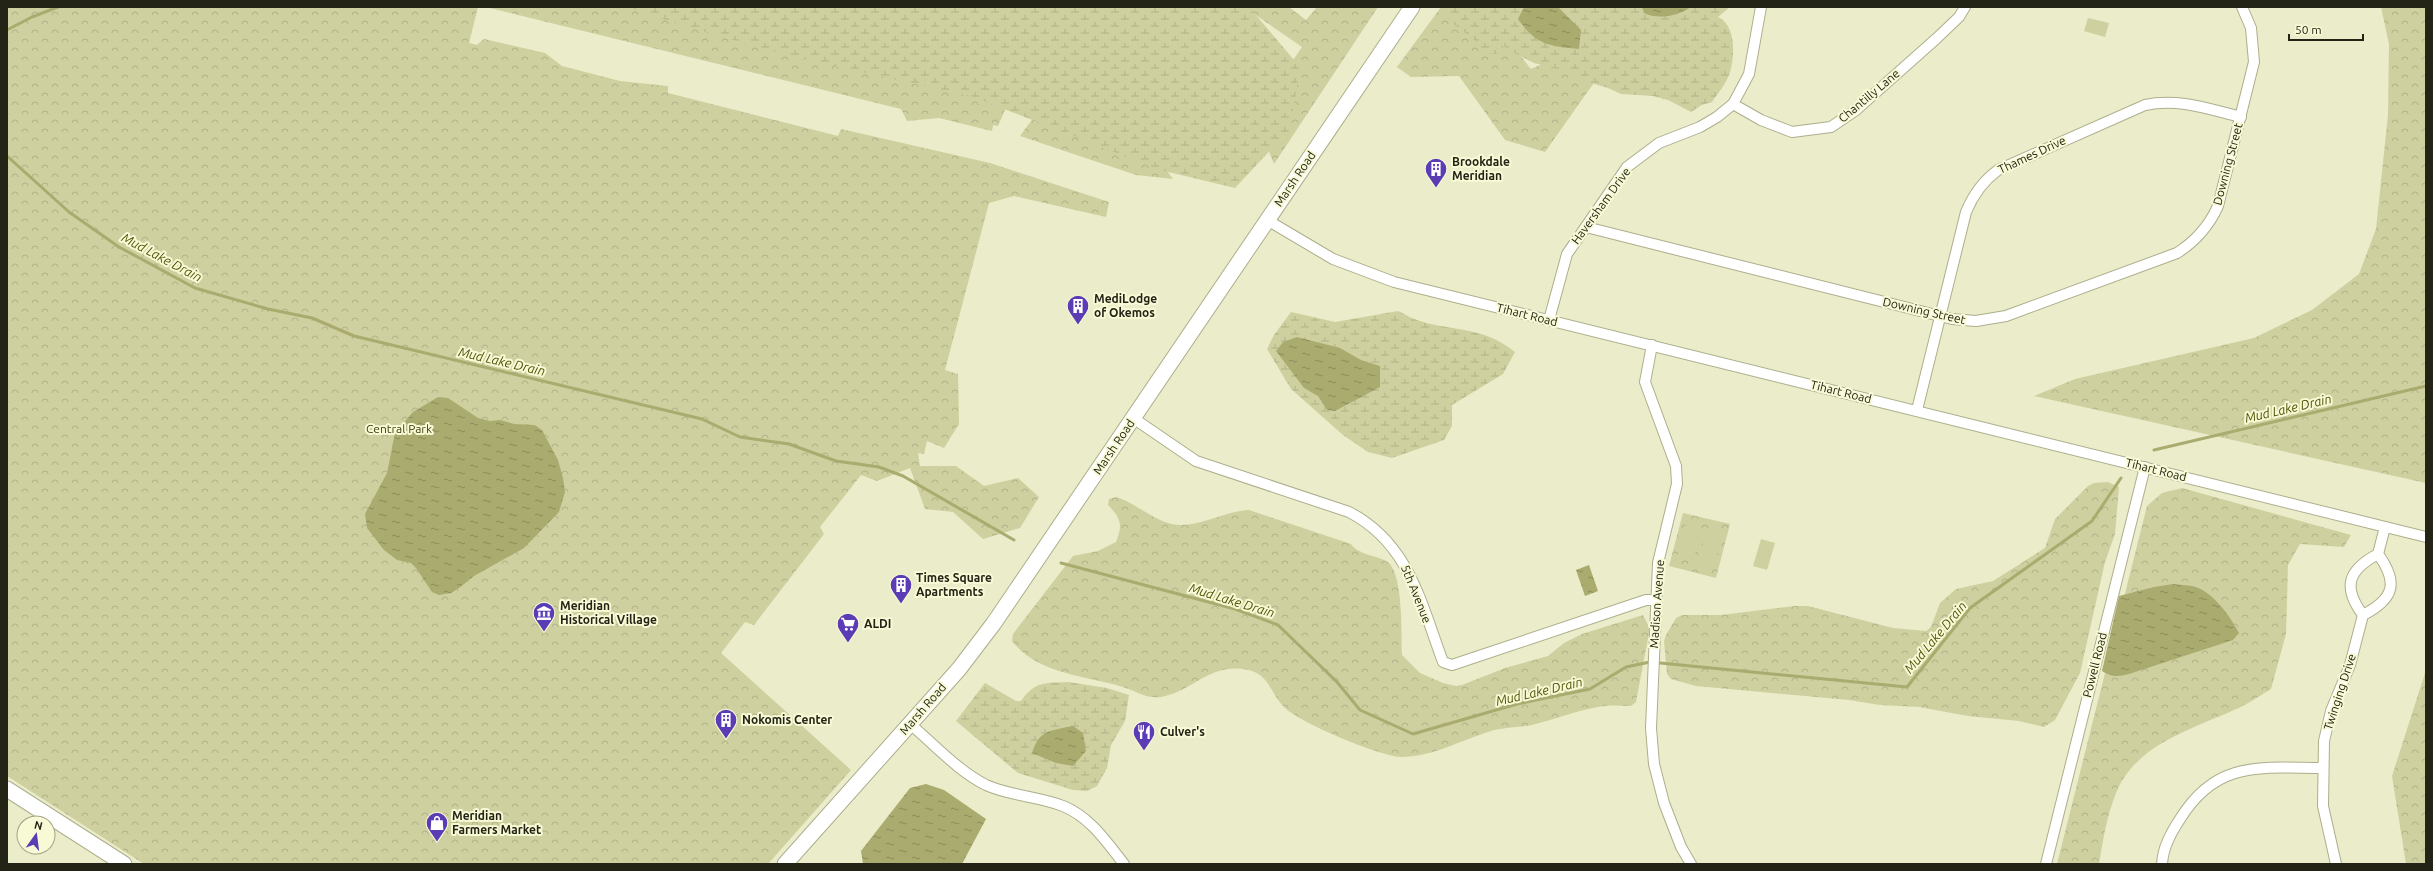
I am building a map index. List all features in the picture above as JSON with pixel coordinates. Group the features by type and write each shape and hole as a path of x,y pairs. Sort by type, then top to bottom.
{"main road":[{"name":"Marsh Road","path":"785,864 959,668 994,623 1412,7"},
{"path":"7,789 124,864"}],"street":[{"name":"Haversham Drive","path":"1549,320 1564,261 1573,244 1628,167 1644,153 1659,143 1706,124 1733,104 1749,74 1761,7"},
{"name":"Chantilly Lane","path":"1733,104 1773,126 1792,132 1831,127 1856,110 1937,38 1959,17 1965,7"},
{"name":"Downing Street","path":"1586,227 1940,316 1976,321 2006,316 2177,253 2186,247 2208,224 2218,206 2254,62 2251,28 2242,7"},
{"name":"Thames Drive","path":"1917,410 1966,212 1978,188 1998,170 2150,104 2165,102 2187,103 2241,117"},
{"name":"Tihart Road","path":"1267,220 1333,258 1379,278 2426,537"},
{"name":"Madison Avenue","path":"1652,346 1645,382 1676,466 1677,484 1658,563 1650,721 1654,764 1672,826 1691,864"},
{"name":"5th Avenue","path":"1133,418 1196,461 1349,512 1369,524 1387,540 1402,559 1416,590 1443,662 1447,665 1558,631 1646,600 1656,600"},
{"name":"Powell Road","path":"2046,864 2145,467"},
{"path":"2378,554 2391,574 2389,592 2383,603 2363,615 2351,593 2351,580 2357,568 2378,554 2385,527"},
{"name":"Twinging Drive","path":"2336,864 2323,806 2324,741 2331,712 2350,665 2363,615"},
{"path":"910,724 968,773 986,785 1062,806 1080,816 1096,828 1124,864"},
{"path":"2162,864 2168,837 2182,815 2193,800 2219,778 2249,769 2323,768"}],"green space":[{"name":"Central Park","path":"7,7 478,7 469,43 477,45 484,39 545,53 562,66 620,81 668,86 668,93 838,136 841,129 990,163 1109,202 1106,217 1014,196 989,203 945,370 958,374 959,424 944,448 927,441 924,454 918,453 920,466 956,466 984,486 1018,478 1039,497 1020,528 983,539 953,512 925,509 910,468 877,481 861,475 820,527 824,534 754,625 745,622 721,653 851,770 768,864 144,864 7,776"},
{"path":"486,7 1022,7 1141,136 1173,179 1136,175 1020,136 1044,103 1014,89 998,126 993,125 992,131 939,118 907,121 901,109"},
{"path":"627,7 1249,7 1300,67 1290,129 1235,188 1160,170 971,96 802,59 687,27"},
{"path":"1244,7 1289,7 1306,20 1317,7 1378,7 1274,164 1265,142 1268,97 1302,47"},
{"path":"1441,7 1482,7 1531,69 1551,60 1673,85 1663,100 1655,82 1598,77 1545,152 1505,140 1459,76 1411,77 1397,67"},
{"path":"1442,7 1730,7 1718,17 1724,21 1731,34 1733,42 1732,65 1727,80 1712,102 1702,105 1691,112 1668,100 1653,96 1621,94 1608,88 1577,79 1566,71 1534,63 1512,52 1504,46 1497,54 1486,52 1482,50 1468,34 1446,17"},
{"path":"2381,7 2426,7 2426,483 2034,396 2075,379 2254,338 2312,310 2359,274 2376,229 2388,115 2389,44"},
{"path":"2088,18 2109,23 2105,37 2084,31"},
{"path":"1398,311 1420,321 1469,331 1492,338 1515,352 1503,374 1452,405 1452,426 1444,440 1392,458 1368,452 1343,435 1291,389 1267,349 1274,335 1291,312 1335,322"},
{"path":"2108,482 2119,487 2115,534 2105,562 2080,673 2055,720 2044,727 2019,721 1968,716 1919,707 1880,705 1849,700 1696,686 1671,679 1667,674 1664,641 1676,618 1682,615 1721,615 1795,606 1808,606 1893,628 1926,631 1931,627 1940,603 1956,589 1993,581 2045,548 2055,519 2088,486 2094,483"},
{"path":"2182,488 2351,535 2344,547 2300,544 2288,565 2286,634 2271,689 2244,706 2183,732 2166,741 2137,762 2125,776 2113,801 2099,864 2057,864 2147,506 2162,493"},
{"path":"1116,497 1131,503 1163,521 1180,525 1198,523 1232,513 1249,510 1351,544 1354,548 1363,553 1386,561 1392,567 1399,589 1402,655 1420,673 1443,683 1456,686 1505,668 1548,656 1564,643 1582,634 1643,615 1649,627 1649,633 1636,702 1631,706 1595,707 1532,725 1493,730 1435,751 1401,757 1375,751 1358,745 1304,721 1283,706 1268,683 1252,671 1230,669 1219,671 1172,694 1161,697 1151,697 1123,687 1048,667 1035,661 1022,652 1012,641 1013,634 1073,556 1098,551 1116,542 1120,531 1120,522 1116,514 1108,505 1109,499"},
{"path":"1683,513 1730,524 1716,578 1669,566"},
{"path":"1686,523 1701,528 1693,562 1677,558"},
{"path":"1707,529 1723,533 1714,567 1698,563"},
{"path":"1761,539 1775,543 1767,570 1753,566"},
{"path":"2426,670 2426,864 2406,864 2392,776"},
{"path":"1068,682 1107,688 1129,695 1125,721 1111,745 1107,768 1097,786 1087,791 1073,790 1018,773 956,721 985,683 1016,701 1021,701 1026,694 1036,686 1047,683"}],"water":[{"path":"1524,7 1559,8 1581,30 1579,49 1559,47 1544,43 1537,39 1518,19"},
{"path":"1642,7 1691,7 1674,15 1661,17 1644,13"},
{"path":"1297,337 1340,348 1361,360 1380,366 1380,387 1335,411 1327,410 1318,396 1304,388 1276,351 1283,342"},
{"path":"438,397 448,398 478,418 490,421 500,420 514,424 534,425 542,430 558,460 565,492 559,512 524,548 474,576 451,593 439,595 432,592 411,563 397,560 384,550 367,528 365,514 387,473 395,433 413,412"},
{"path":"1589,565 1598,591 1585,596 1576,570"},
{"path":"2173,584 2192,586 2207,593 2220,605 2231,619 2239,633 2233,640 2129,674 2115,676 2102,671 2119,596"},
{"path":"1073,726 1083,733 1086,751 1073,766 1056,763 1032,753 1035,745 1042,735 1052,730"},
{"path":"926,784 944,790 986,819 962,864 863,864 861,851 910,788"}],"waterway":[{"path":"7,30 32,17 58,7"},
{"name":"Mud Lake Drain","path":"7,156 69,212 119,247 195,288 268,309 312,318 354,336 702,419 740,437 789,444 836,461 879,467 903,476 1014,540"},
{"name":"Mud Lake Drain","path":"2154,450 2426,386"},
{"name":"Mud Lake Drain","path":"1061,563 1235,609 1278,625 1337,682 1360,710 1413,734 1517,704 1590,689 1626,667 1650,662 1907,687 1970,608 2092,521 2121,478"}],"place":[{"name":"Brookdale Meridian","path":"1436,188"},
{"name":"MediLodge of Okemos","path":"1078,326"},
{"name":"Times Square Apartments","path":"901,604"},
{"name":"Meridian Historical Village","path":"544,632"},
{"name":"ALDI","path":"848,644"},
{"name":"Nokomis Center","path":"726,740"},
{"name":"Culver's","path":"1144,752"},
{"name":"Meridian Farmers Market","path":"437,842"}]}
